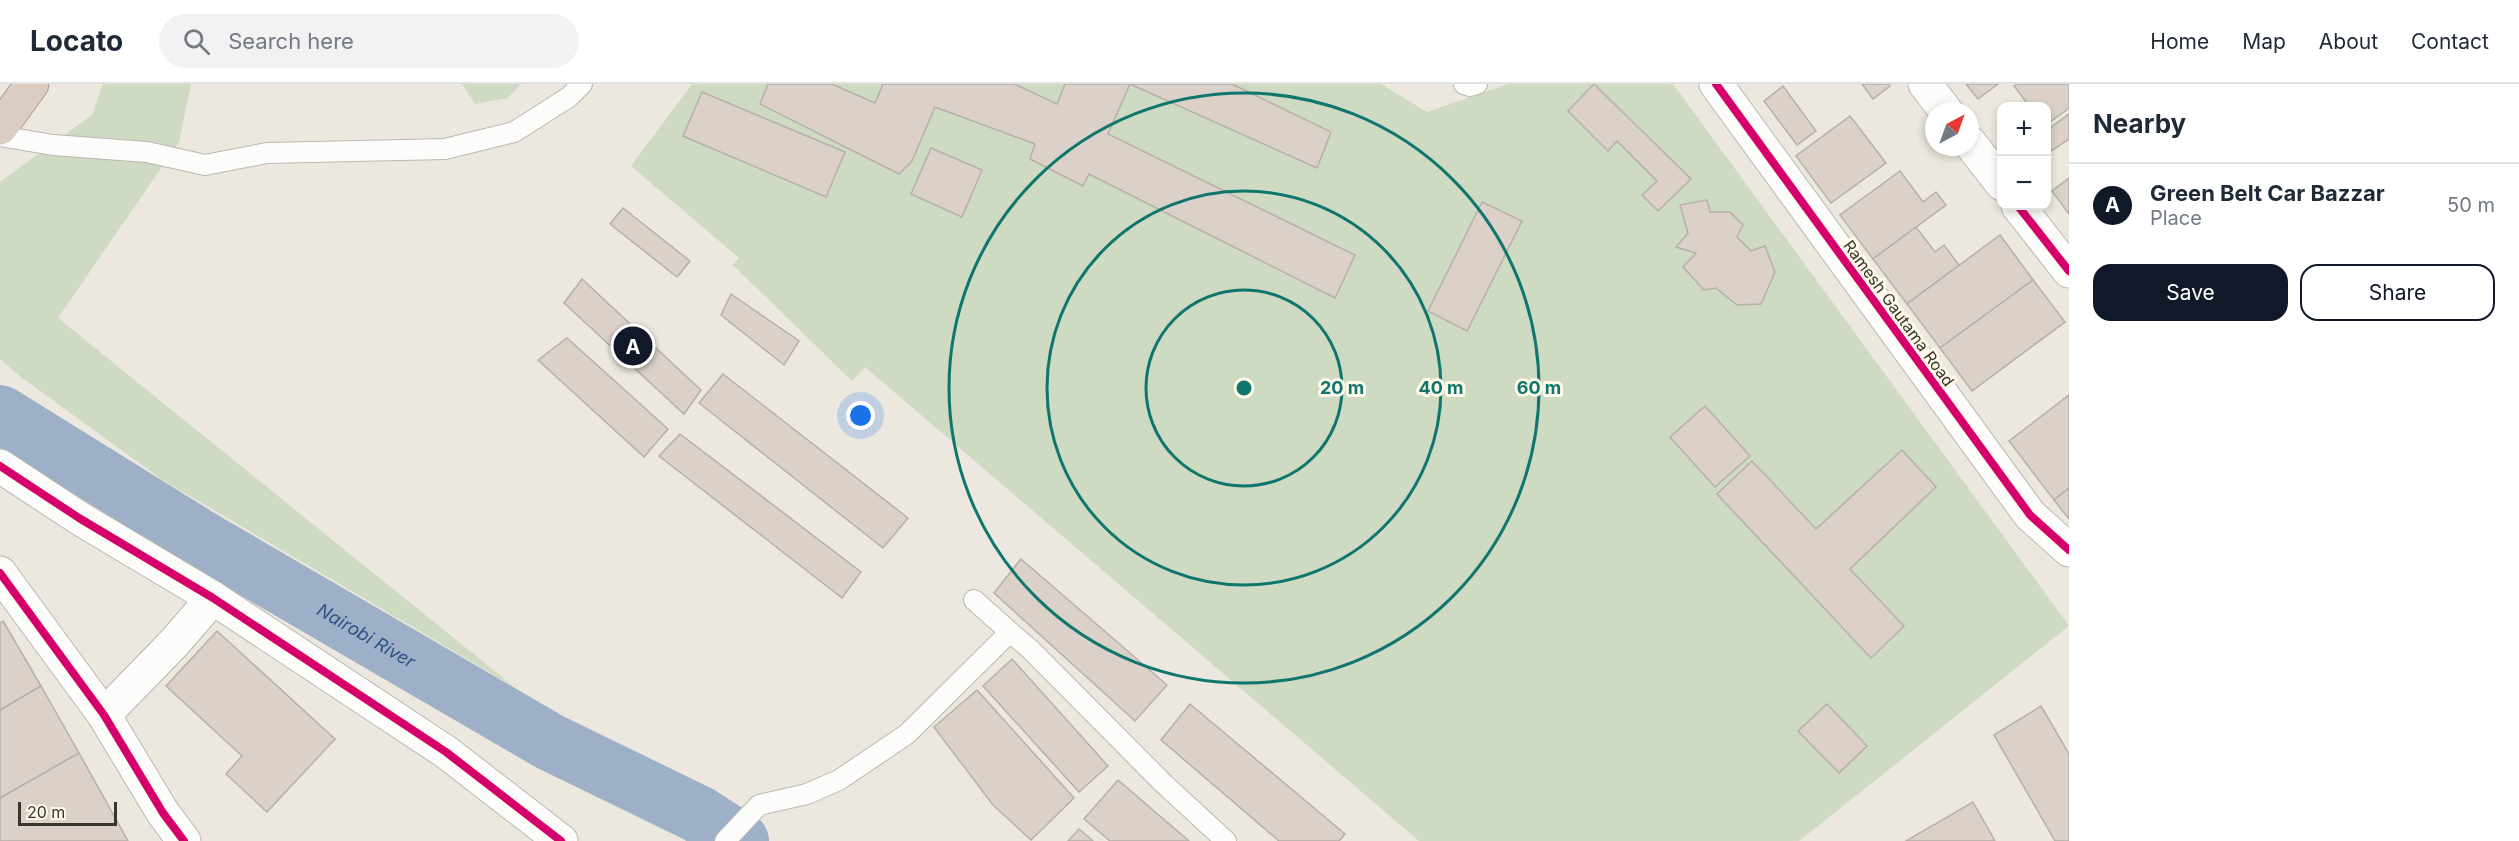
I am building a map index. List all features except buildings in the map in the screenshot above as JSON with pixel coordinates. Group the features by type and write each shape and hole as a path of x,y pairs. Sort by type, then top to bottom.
{"highway":[{"path":"0,128 32,84"}],"street":[{"name":"Ramesh Gautama Road","path":"1716,84 2030,515 2069,550"},
{"path":"1925,84 1939,102"},
{"path":"1979,154 1997,179"},
{"path":"2021,210 2069,272"},
{"path":"0,466 79,518 213,597 446,752 561,841"},
{"path":"0,573 104,715 163,813 184,841"},
{"path":"104,715 174,643 213,597"}],"lane":[{"path":"0,136 53,146 147,152 205,165 267,153 445,149 514,132 569,97 582,84"},
{"path":"1464,84 1470,87 1477,84"},
{"path":"974,600 1031,650 1163,783 1226,841"},
{"path":"725,841 759,805 807,794 839,780 907,734 1010,633"}],"green space":[{"path":"103,84 191,84 179,142 58,318 513,686 161,479 21,377 0,359 0,182 92,115"},
{"path":"462,84 521,84 508,98 475,104"},
{"path":"692,84 1381,84 1427,112 1508,84 1673,84 2069,626 1799,841 1419,841 865,367 852,381 733,265 739,258 631,166"}],"waterway":[{"name":"Nairobi River","path":"0,414 203,540 550,742 698,814 740,841"}],"cycle path":[{"path":"1716,84 2030,515 2069,550"},
{"path":"2021,210 2069,271"},
{"path":"0,466 79,518 213,598 446,752 561,841"},
{"path":"0,573 104,715 163,813 184,841"}],"place":[{"name":"Green Belt Car Bazzar","path":"633,346"}]}
